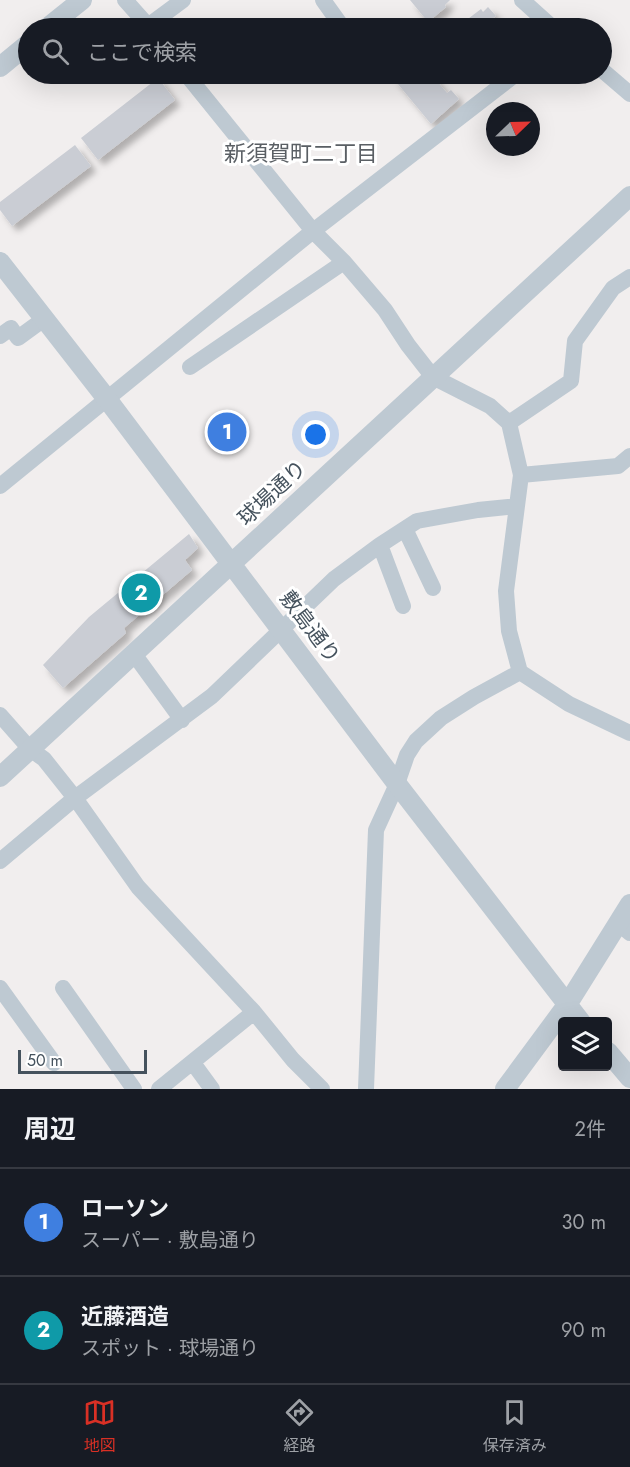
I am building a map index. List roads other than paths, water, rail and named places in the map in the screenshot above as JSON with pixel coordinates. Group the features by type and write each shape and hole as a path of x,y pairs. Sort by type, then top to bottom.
{"street":[{"path":"60,18 82,0"},
{"path":"125,0 141,18"},
{"path":"160,18 183,0"},
{"path":"323,0 336,18"},
{"path":"522,0 542,18"},
{"path":"0,68 18,53"},
{"path":"612,79 630,94"},
{"path":"194,84 313,231 344,262 385,310 408,345 433,376 490,406 508,423 521,475 506,591 510,631 520,672 569,704 630,733"},
{"path":"0,486 313,231 503,84"},
{"name":"球場通り","path":"0,777 630,196"},
{"name":"敷島通り","path":"0,262 107,399 397,784 577,1017"},
{"path":"190,368 344,262"},
{"path":"508,423 571,381 575,341 613,288 630,277"},
{"path":"0,336 11,328 18,338 44,319"},
{"path":"521,475 618,466 630,456"},
{"path":"0,861 75,798 212,696 334,579 380,545 417,521 478,510 517,506"},
{"path":"405,529 433,588"},
{"path":"380,545 403,606"},
{"path":"134,654 182,720"},
{"path":"366,1089 376,830 397,784 407,755 417,741 441,718 520,672"},
{"path":"0,715 30,749 44,759 75,798 138,887 254,1012 293,1060 322,1089"},
{"path":"505,1089 624,928 630,904"},
{"path":"0,988 54,1064"},
{"path":"63,988 134,1089"},
{"path":"159,1089 254,1012"},
{"path":"612,1057 630,1078"},
{"path":"193,1063 212,1089"}],"place":[{"name":"ローソン","path":"227,432"},
{"name":"近藤酒造","path":"141,593"}],"district":[{"name":"新須賀町二丁目","path":"301,153"}]}
